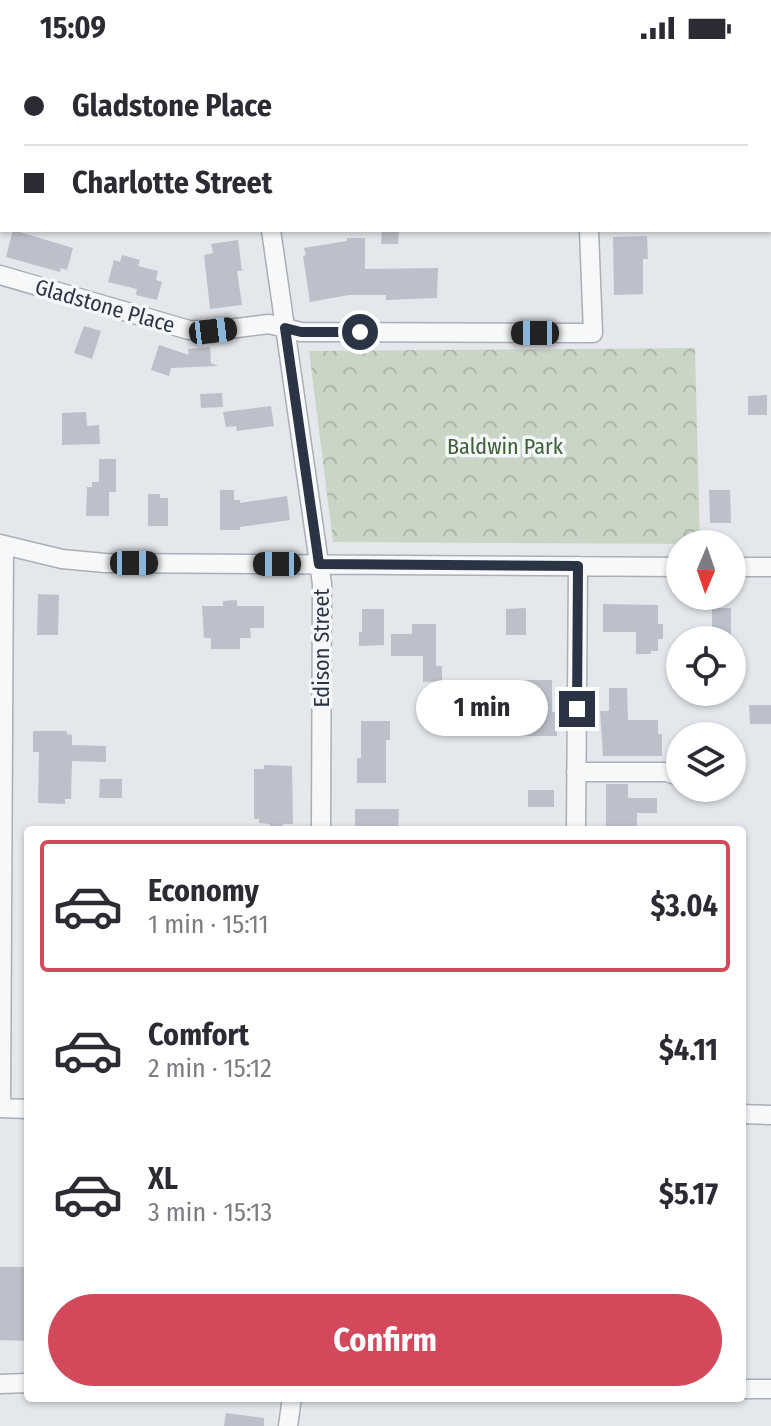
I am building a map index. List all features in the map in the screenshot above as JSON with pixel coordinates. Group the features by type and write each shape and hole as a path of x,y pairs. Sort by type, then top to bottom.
{"street":[{"name":"Edison Street","path":"271,232 322,584 321,826"},
{"name":"Gladstone Place","path":"0,275 189,330 213,331 269,324 301,332 593,333 589,232"},
{"path":"24,1109 0,1108 2,544 53,558 88,562 666,567"},
{"path":"576,826 578,566"},
{"path":"746,567 771,567"},
{"path":"576,772 666,772"},
{"path":"746,1114 771,1115"},
{"path":"0,1384 24,1383"},
{"path":"746,1389 771,1389"},
{"path":"288,1426 291,1402"}],"green space":[{"name":"Baldwin Park","path":"695,348 700,530 666,530 666,544 333,542 309,351"}],"building":[{"path":"12,232 73,248 67,270 61,268 60,272 6,257"},
{"path":"382,232 399,232 398,244 381,244"},
{"path":"647,236 648,259 643,259 643,294 614,295 613,237"},
{"path":"347,238 365,238 365,269 438,268 437,298 386,300 386,295 349,295 310,302 304,248 347,241"},
{"path":"238,240 242,271 237,271 242,305 210,309 204,255 213,253 211,244"},
{"path":"122,255 140,260 138,266 158,271 156,280 162,282 157,300 136,295 137,289 108,282 114,260 120,262"},
{"path":"84,326 101,331 92,359 74,353"},
{"path":"159,345 189,355 188,349 210,347 211,363 218,366 171,368 169,376 151,370"},
{"path":"222,393 223,407 201,408 200,394"},
{"path":"767,395 767,415 748,415 748,396"},
{"path":"271,406 274,426 237,431 236,426 226,427 223,412"},
{"path":"86,412 87,426 99,425 100,444 62,445 62,413"},
{"path":"99,459 116,459 116,492 109,492 109,516 86,516 87,487 92,487 92,482 99,482"},
{"path":"220,490 234,490 234,500 240,500 240,503 287,496 290,520 240,527 240,530 220,530"},
{"path":"709,490 730,490 731,523 710,523"},
{"path":"148,494 168,498 168,526 148,526"},
{"path":"38,594 59,595 58,635 37,635"},
{"path":"237,600 237,606 264,606 264,628 250,628 251,638 240,638 240,649 211,649 211,638 204,638 202,606 223,606 223,601"},
{"path":"603,604 658,605 658,624 663,624 663,639 658,639 658,651 636,654 636,632 603,632"},
{"path":"526,608 526,635 506,635 506,609"},
{"path":"362,609 384,609 384,645 359,646"},
{"path":"712,610 731,610 731,626 712,626"},
{"path":"412,624 436,624 436,666 442,666 442,681 423,682 423,656 391,656 391,634 412,634"},
{"path":"516,680 552,680 552,712 557,712 557,736 517,736 517,718 526,718 525,692 516,692"},
{"path":"609,688 627,688 628,720 658,720 658,734 662,734 662,756 603,756 600,711 609,711"},
{"path":"749,705 771,705 771,724 750,724"},
{"path":"361,721 390,721 390,740 386,740 386,783 357,783"},
{"path":"33,731 67,731 72,735 72,745 106,746 106,762 72,761 71,799 65,799 65,804 38,803 39,752 33,752"},
{"path":"264,765 292,766 293,824 270,826 254,819 254,769 264,769"},
{"path":"100,779 122,779 122,798 99,798"},
{"path":"606,784 628,784 628,798 657,798 657,813 637,813 637,826 606,826"},
{"path":"528,790 554,790 554,807 528,807"},
{"path":"355,809 399,809 398,826 355,826"},
{"path":"0,1267 24,1267 24,1341 0,1340"},
{"path":"226,1413 264,1418 264,1426 224,1426"}],"route":[{"path":"360,332 301,332 285,328 319,564 578,566 577,709"}]}
